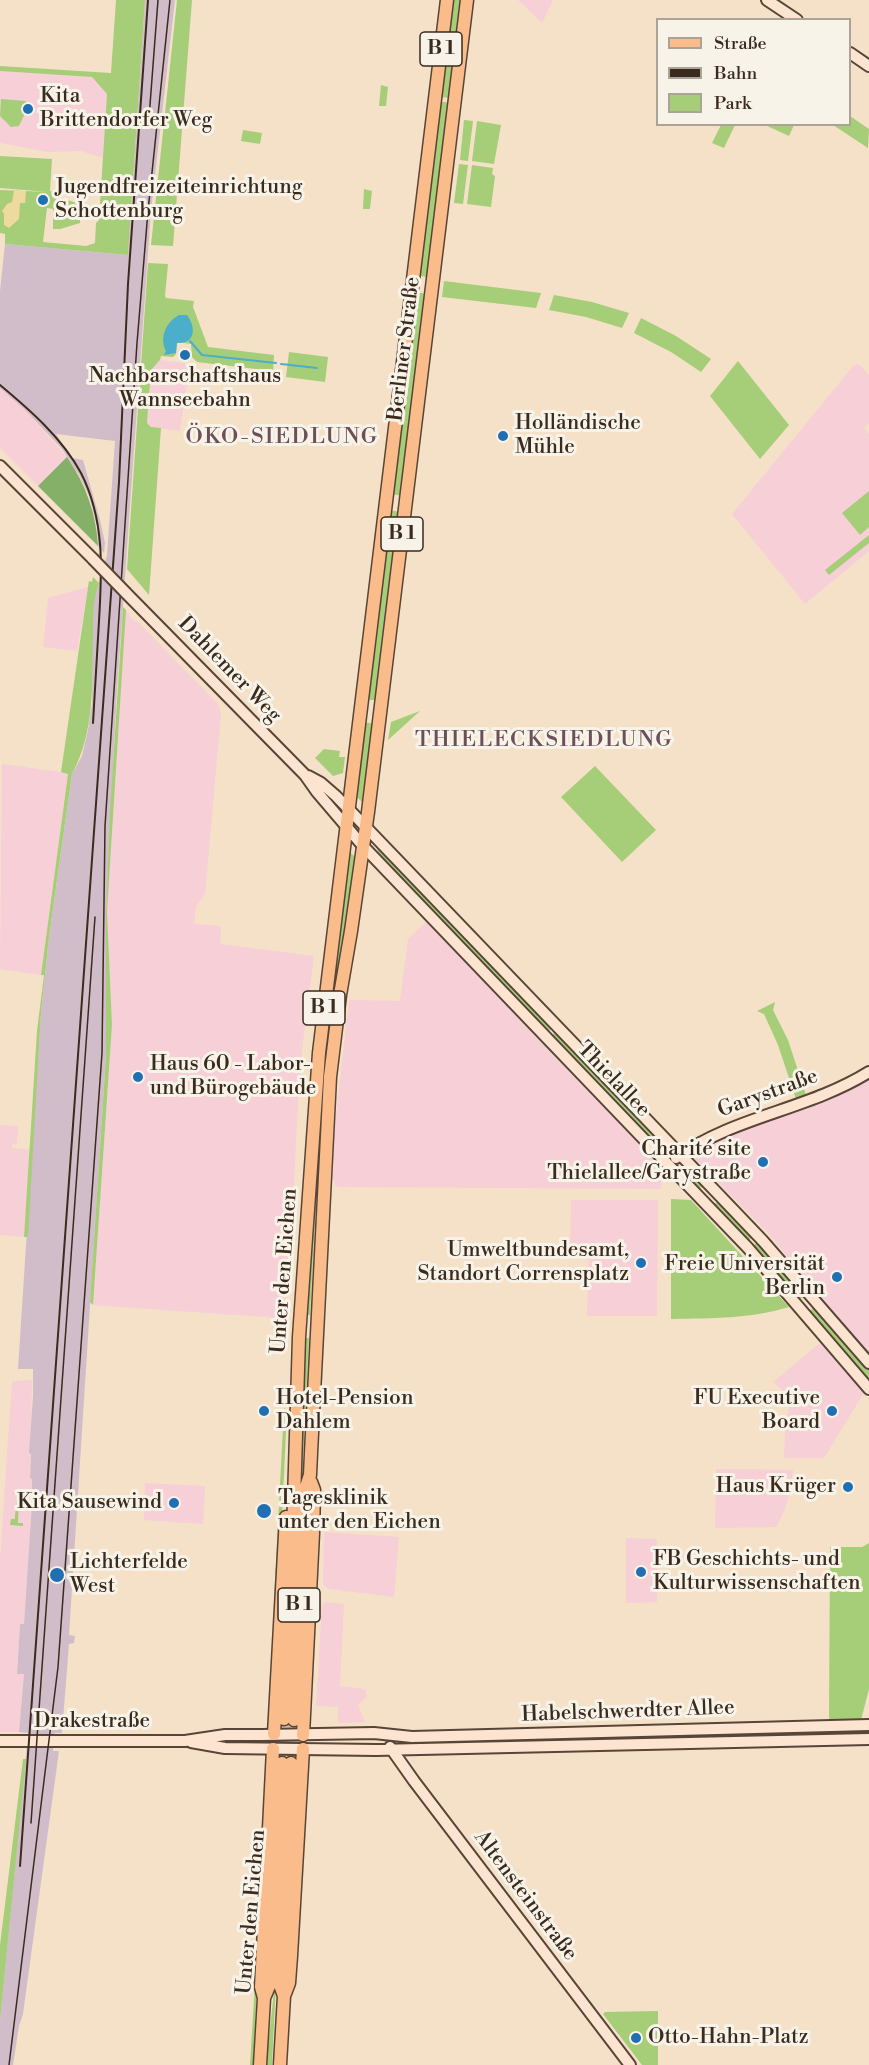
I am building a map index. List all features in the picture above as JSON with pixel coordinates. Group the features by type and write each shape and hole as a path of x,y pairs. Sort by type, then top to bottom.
{"main road":[{"name":"Berliner Straße","path":"347,827 447,0"},
{"name":"Berliner Straße","path":"363,846 468,0"},
{"path":"767,0 794,18"},
{"path":"851,54 869,66"},
{"name":"Dahlemer Weg","path":"0,465 305,775 347,827"},
{"name":"Dahlemer Weg","path":"305,775 321,783 366,828"},
{"name":"Thielallee","path":"347,827 748,1248 869,1389"},
{"name":"Unter den Eichen","path":"347,827 319,1053 300,1318 289,1719 305,1490 310,1475 330,1077 363,846"},
{"name":"Thielallee","path":"366,828 717,1192 763,1241 869,1363"},
{"name":"Thielallee","path":"546,1038 558,1026"},
{"name":"Garystraße","path":"669,1165 681,1155 728,1128 804,1103 847,1085 869,1072"},
{"path":"314,1119 328,1120"},
{"path":"696,1193 717,1192"},
{"path":"802,1310 814,1300"},
{"path":"284,1996 289,1983 303,1749 314,1490 310,1475"},
{"path":"264,1998 261,1987 285,1532 287,1506 294,1480"},
{"name":"Habelschwerdter Allee","path":"303,1735 388,1734 412,1737 869,1725"},
{"path":"388,1734 391,1750"},
{"name":"Drakestraße","path":"0,1741 185,1741 225,1735 303,1735"},
{"name":"Habelschwerdter Allee","path":"273,1749 391,1750 869,1738"},
{"name":"Drakestraße","path":"185,1741 215,1748 273,1749"},
{"name":"Altensteinstraße","path":"391,1750 630,2065"},
{"name":"Unter den Eichen","path":"260,2065 264,1998 270,1984 286,1763 280,1985 284,1996 280,2065"}],"shaded area":[{"path":"145,0 175,0 151,211 117,689 106,912 106,1055 69,1635 75,1636 74,1643 69,1644 62,1733 55,1733 53,1751 59,1751 23,2014 13,2065 0,2065 0,2021 28,1733 19,1732 24,1674 17,1674 20,1624 24,1624 32,1503 31,1454 29,1453 33,1369 18,1369 41,1013 49,937 72,774 82,756 92,703 93,603 107,555 115,441 56,434 72,458 83,460 100,520 105,543 104,553 98,546 97,526 89,496 79,475 62,449 24,409 0,388 0,291 5,244 128,255"},
{"path":"518,0 553,0 542,23"},
{"path":"0,71 92,77 107,94 103,158 81,151 48,152 0,143"},
{"path":"160,360 184,363 189,370 180,431 151,427 147,423 151,370"},
{"path":"857,364 869,375 869,423 864,428 869,434 869,551 805,604 732,514"},
{"path":"0,388 24,409 67,457 38,486 0,448"},
{"path":"88,587 77,651 43,647 48,598"},
{"path":"126,610 218,704 221,714 205,894 196,907 194,924 221,926 220,944 314,956 300,1065 290,1260 283,1314 278,1318 93,1305 112,1025 107,912"},
{"path":"2,764 68,773 41,975 0,969"},
{"path":"428,920 662,1166 661,1189 339,1187 335,1185 334,1179 331,1178 334,1133 349,1000 400,1001 408,939"},
{"name":"Freie Universität Berlin","path":"869,1080 869,1387 824,1458 784,1458 785,1427 791,1398 773,1382 844,1323 766,1231 693,1157 694,1153 735,1133 814,1106"},
{"path":"0,1125 18,1126 17,1144 12,1144 12,1148 31,1150 24,1237 0,1235"},
{"path":"571,1200 658,1200 657,1316 587,1316 589,1256 570,1257"},
{"path":"32,1380 30,1478 32,1478 32,1503 24,1624 20,1625 17,1673 24,1674 19,1732 0,1732 0,1560 12,1381"},
{"path":"716,1469 793,1470 784,1512 776,1527 715,1528"},
{"name":"Kita Sausewind","path":"145,1483 205,1486 203,1524 144,1520"},
{"path":"324,1532 399,1537 394,1597 328,1589 323,1584"},
{"path":"626,1538 657,1539 657,1602 626,1603"},
{"path":"326,1602 344,1604 340,1686 365,1689 367,1696 358,1706 365,1722 338,1723 338,1707 316,1706 322,1605"}],"green space":[{"path":"116,0 145,0 128,255 5,244 5,234 0,233 0,190 48,192 0,188 0,156 52,159 50,191 57,193 58,197 80,204 80,223 60,229 53,229 53,209 47,208 43,242 86,246 95,243 96,223 99,220 107,94 92,77 0,71 0,66 111,73"},
{"path":"177,0 192,0 173,246 151,245"},
{"path":"451,0 464,0 452,98 439,97"},
{"path":"381,85 388,87 386,106 379,106"},
{"path":"1,99 26,101 26,111 19,126 11,127 0,116"},
{"path":"438,101 451,103 429,277 419,276"},
{"path":"851,117 869,129 868,148 835,126 851,126"},
{"path":"464,120 473,121 468,161 460,160"},
{"path":"477,121 501,125 494,164 472,161"},
{"path":"720,126 735,126 724,148 712,143"},
{"path":"767,126 793,126 789,136"},
{"path":"243,130 262,133 260,144 241,141"},
{"path":"459,164 468,165 463,204 454,203"},
{"path":"472,165 493,168 492,174 495,176 491,207 467,204"},
{"path":"364,189 372,191 370,209 363,209"},
{"path":"148,263 168,264 165,296 166,298 194,301 193,307 208,347 274,355 273,371 197,362 192,357 191,344 177,342 176,354 173,357 161,356 151,370 147,423 151,427 161,428 149,595 127,569"},
{"path":"444,281 541,293 536,308 442,297"},
{"path":"415,292 428,294 402,496 392,494"},
{"path":"554,295 592,302 629,313 622,328 586,317 549,310"},
{"path":"641,318 676,336 711,359 701,372 671,352 634,333"},
{"path":"289,352 328,357 325,382 286,377"},
{"path":"738,361 789,425 760,459 710,396"},
{"path":"67,457 80,478 89,500 98,546 38,486"},
{"path":"869,491 869,527 860,535 842,513"},
{"path":"388,510 401,512 379,701 366,699"},
{"path":"869,535 869,543 829,575 825,570"},
{"path":"93,577 99,583 93,610 91,708 85,742 72,774 49,937 41,1013 28,1237 24,1237 37,1031 44,975 41,975 68,774 61,772 88,587"},
{"path":"123,607 126,610 107,912 112,1025 93,1305 90,1302 106,1055 106,912 110,812"},
{"path":"420,711 388,740 391,722"},
{"path":"363,722 376,724 366,806 357,797 359,777 357,767"},
{"path":"324,749 340,751 339,757 345,757 343,773 333,776 315,758"},
{"path":"595,766 656,830 622,862 561,797"},
{"path":"378,844 553,1027 547,1033 377,856"},
{"path":"347,849 356,858 321,1115 321,1070"},
{"path":"775,1002 773,1010 788,1040 806,1095 796,1099 778,1045 764,1014 757,1011"},
{"path":"557,1031 659,1138 660,1147 658,1148 550,1037"},
{"path":"686,1166 707,1188 695,1187 680,1172"},
{"path":"671,1199 691,1200 789,1307 745,1316 671,1319"},
{"path":"314,1200 316,1200 310,1315 306,1315"},
{"path":"710,1203 722,1203 753,1235 748,1243"},
{"path":"757,1241 805,1295 799,1300 753,1248"},
{"path":"815,1306 869,1370 867,1380 809,1312"},
{"path":"304,1338 309,1338 300,1520 300,1456"},
{"path":"284,1408 287,1410 278,1604 276,1605 274,1600"},
{"path":"12,1493 24,1493 24,1496 19,1496 18,1523 23,1523 23,1526 10,1525 11,1519 15,1519 17,1495"},
{"path":"869,1543 869,1689 861,1720 831,1723 829,1718 830,1547 862,1547"},
{"path":"821,1731 821,1737 679,1741 678,1734"},
{"path":"651,1734 650,1741 413,1746 411,1741"},
{"path":"23,1759 26,1759 0,2021 0,1945"},
{"path":"277,1964 272,2065 266,2065"},
{"path":"256,1966 258,1967 253,2065 250,2065"},
{"path":"658,2011 658,2065 642,2065 603,2014 605,2012"}],"sand":[{"path":"14,191 26,191 25,203 20,203 19,219 9,228 4,225 2,211 7,204 12,202"}],"water":[{"path":"179,315 187,315 190,320 193,329 191,338 183,343 177,343 176,353 164,355 166,351 163,341 165,331 170,322"}],"waterway":[{"path":"190,341 202,355 276,363"},
{"path":"281,364 317,368"}],"tunnel":[{"path":"282,1763 284,1719"},
{"path":"291,1763 294,1720"}],"tram line":[{"path":"149,118 158,0"},
{"path":"9,2065 58,1667 102,1053 105,826 137,343 170,0"},
{"path":"31,1823 95,917"}],"railway":[{"path":"20,1866 119,482 128,284 148,0"},
{"path":"0,385 34,415 65,448 81,473 94,509 101,564 93,723"}],"place":[{"name":"Kita Brittendorfer Weg","path":"28,109"},
{"name":"Jugendfreizeiteinrichtung Schottenburg","path":"43,200"},
{"name":"Nachbarschaftshaus Wannseebahn","path":"185,355"},
{"name":"Holländische Mühle","path":"503,436"},
{"name":"Haus 60 - Labor- und Bürogebäude","path":"138,1077"},
{"name":"Charité site Thielallee/Garystraße","path":"763,1162"},
{"name":"Umweltbundesamt, Standort Corrensplatz","path":"641,1263"},
{"name":"Freie Universität Berlin","path":"837,1277"},
{"name":"Hotel-Pension Dahlem","path":"264,1411"},
{"name":"FU Executive Board","path":"832,1411"},
{"name":"Haus Krüger","path":"848,1487"},
{"name":"Kita Sausewind","path":"174,1503"},
{"name":"Tagesklinik unter den Eichen","path":"264,1511"},
{"name":"FB Geschichts- und Kulturwissenschaften","path":"641,1572"},
{"name":"Lichterfelde West","path":"57,1575"},
{"name":"Otto-Hahn-Platz","path":"636,2038"}],"district":[{"name":"ÖKO-SIEDLUNG","path":"282,438"},
{"name":"THIELECKSIEDLUNG","path":"544,741"}]}
